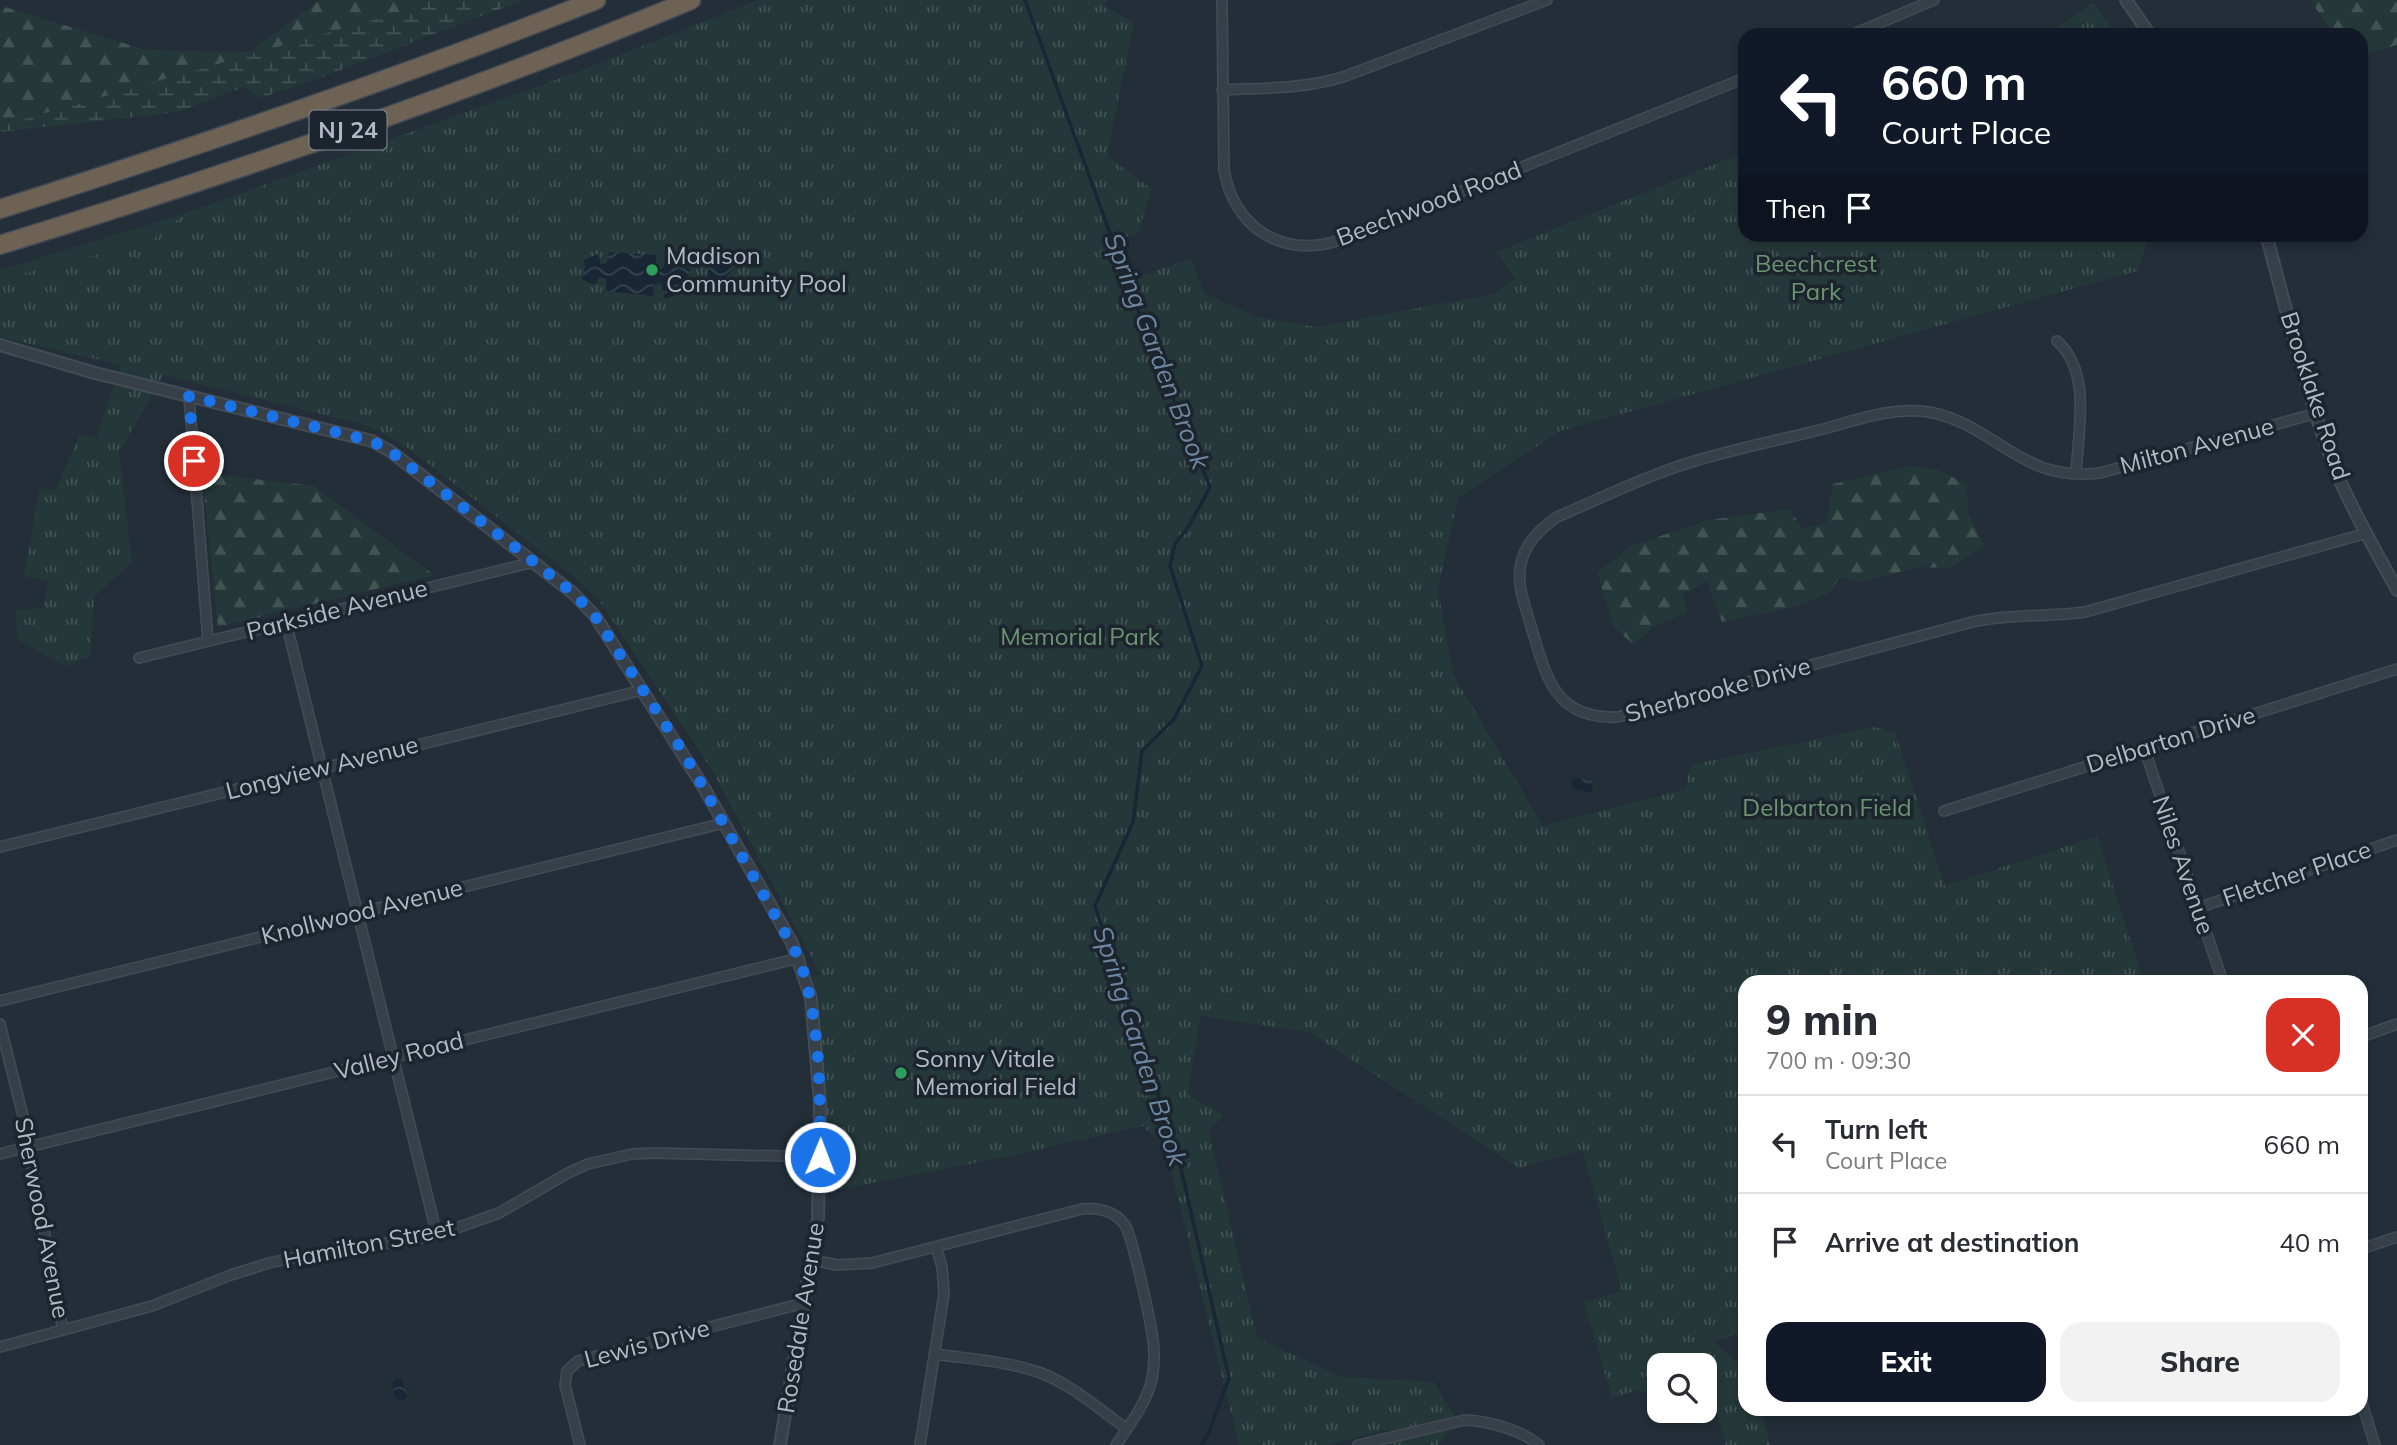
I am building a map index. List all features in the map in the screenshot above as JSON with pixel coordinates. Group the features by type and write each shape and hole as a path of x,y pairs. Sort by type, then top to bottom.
{"highway":[{"name":"NJ 24","path":"0,208 274,119 400,75 596,0"},
{"name":"NJ 24","path":"0,244 136,203 285,153 548,57 691,0"}],"street":[{"name":"Beechwood Road","path":"1222,0 1226,185 1234,203 1249,223 1272,238 1298,246 1327,244 1369,229 1738,81"},
{"path":"1222,90 1296,87 1343,77 1547,0"},
{"path":"1868,28 1934,0"},
{"path":"2126,0 2145,28"},
{"name":"Brooklake Road","path":"2268,242 2334,466 2397,590"},
{"path":"2057,341 2072,359 2080,387 2076,474"},
{"name":"Rosedale Avenue","path":"0,345 94,373 372,441 390,451 534,562 573,593 595,616 685,755 724,822 799,958 809,990 819,1076 818,1218 780,1445"},
{"path":"189,396 208,641"},
{"name":"Sherbrooke Drive","path":"2076,474 2034,466 1973,429 1945,416 1926,412 1888,412 1683,465 1557,517 1544,526 1527,547 1519,576 1521,590 1545,672 1558,695 1579,712 1603,718 1618,717 1972,622 2008,616 2058,616 2085,612 2367,533"},
{"name":"Milton Avenue","path":"2076,474 2101,473 2317,413"},
{"name":"Parkside Avenue","path":"139,658 534,562"},
{"path":"286,622 437,1235"},
{"name":"Delbarton Drive","path":"1944,811 2397,669"},
{"name":"Longview Avenue","path":"0,847 643,690"},
{"name":"Niles Avenue","path":"2144,748 2221,975"},
{"name":"Knollwood Avenue","path":"0,1000 724,822"},
{"name":"Fletcher Place","path":"2198,908 2397,840"},
{"name":"Valley Road","path":"0,1154 799,958"},
{"name":"Sherwood Avenue","path":"0,1024 29,1147 63,1330"},
{"path":"2368,1034 2397,1024"},
{"name":"Hamilton Street","path":"0,1347 152,1306 230,1275 303,1255 437,1235 499,1213 568,1173 610,1158 655,1153 820,1157"},
{"path":"812,1261 837,1265 872,1263 1082,1209 1100,1209 1118,1217 1129,1234 1153,1342 1152,1377 1147,1393 1140,1409 1116,1445"},
{"path":"2368,1247 2397,1237"},
{"path":"920,1445 944,1294 942,1267 936,1247"},
{"name":"Lewis Drive","path":"580,1445 565,1385 568,1371 578,1361 804,1303"},
{"path":"934,1354 1026,1368 1042,1374 1058,1381 1127,1429"},
{"path":"2366,1416 2375,1445"},
{"path":"1358,1445 1453,1421 1479,1421 1530,1438 1539,1445"}],"green space":[{"path":"320,0 432,0 408,10 0,126 0,11 5,7 146,50 249,52"},
{"path":"432,0 524,0 301,85 259,98 244,87 178,112 0,132 0,126 408,10"},
{"name":"Memorial Park","path":"758,0 1108,0 1103,6 1134,22 1107,156 1152,189 1138,233 1113,242 1128,281 1191,258 1204,293 1258,317 1317,327 1493,294 1515,279 1497,252 1738,155 1738,242 2147,242 2137,271 1560,431 1458,498 1438,590 1453,674 1543,826 1686,789 1690,765 1875,727 1895,733 1945,886 2097,836 2142,975 1738,975 1738,1334 1713,1341 1738,1364 1738,1416 1763,1416 1770,1445 1726,1445 1717,1412 1717,1353 1647,1353 1647,1393 1637,1390 1612,1398 1584,1302 1622,1291 1582,1150 1519,1168 1309,1032 1200,1016 1188,1095 1224,1115 1209,1131 1257,1338 1341,1377 1434,1382 1457,1421 1438,1445 1392,1445 1388,1429 1326,1445 1239,1445 1165,1147 1143,1126 991,1160 831,1191 819,997 812,976 821,975 712,770 598,599 578,580 411,450 365,425 164,375 119,452 132,562 94,597 90,656 65,666 17,639 16,610 43,608 48,581 24,576 40,488 55,491 80,434 96,438 121,365 0,337 0,279 149,242 186,213 572,74"},
{"path":"2310,0 2397,0 2397,45 2368,54 2368,28 2329,28"},
{"path":"2093,2 2112,28 2057,28"},
{"path":"186,213 149,242 0,279 0,270"},
{"path":"1910,466 1938,470 1966,484 1968,512 1984,547 1949,568 1918,567 1862,582 1840,577 1829,593 1791,608 1722,622 1707,581 1683,594 1687,613 1653,627 1634,645 1614,627 1597,572 1633,545 1709,520 1789,509 1803,529 1826,523 1833,484"},
{"path":"202,473 314,486 434,575 218,627"}],"water":[{"path":"609,252 656,255 656,268 662,269 668,257 690,269 686,280 689,289 665,299 661,283 654,284 653,296 606,291 606,279 599,277 595,286 582,279 584,260 598,254 601,264 607,263"},
{"path":"724,260 732,264 731,272 723,280 718,292 710,293 706,287 708,268"},
{"path":"1573,777 1594,782 1591,793 1571,787"},
{"path":"397,1379 403,1380 404,1389 408,1393 404,1401 399,1401 394,1396 393,1382"}],"waterway":[{"name":"Spring Garden Brook","path":"1025,0 1152,348 1210,487 1189,526 1175,544 1170,566 1202,666 1174,719 1142,751 1133,822 1095,906 1177,1151 1229,1378 1208,1435 1201,1445"}],"place":[{"name":"Madison Community Pool","path":"652,270"},
{"name":"Sonny Vitale Memorial Field","path":"901,1073"}],"route":[{"path":"194,461 189,396 372,441 390,451 445,492 584,603 605,630 685,755 799,958 809,990 814,1024 819,1076 820,1157"}],"park label":[{"name":"Beechcrest Park","path":"1816,278"},
{"name":"Delbarton Field","path":"1827,808"}]}
